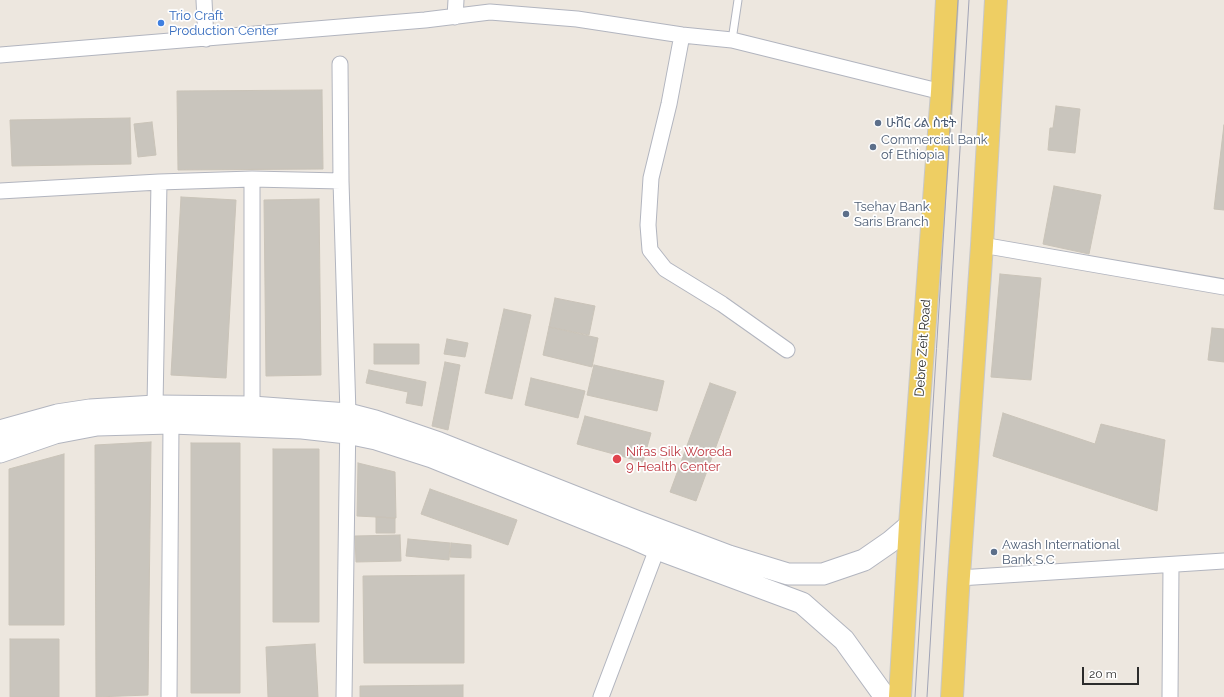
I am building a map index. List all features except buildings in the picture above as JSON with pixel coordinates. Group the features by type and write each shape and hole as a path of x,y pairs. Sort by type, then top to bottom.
{"main road":[{"name":"Debre Zeit Road","path":"900,697 910,525 942,92 946,0"},
{"path":"952,697 982,245 996,0"}],"street":[{"path":"204,0 206,39"},
{"path":"455,17 456,0"},
{"path":"0,55 206,39 455,17 490,12 577,19 682,36 732,40 942,92"},
{"path":"682,36 669,104 651,178 648,225 650,250 665,269 722,304 787,350"},
{"path":"340,64 341,181 348,423 344,697"},
{"path":"0,191 159,182 252,179 341,181"},
{"path":"252,179 252,407"},
{"path":"155,406 159,182"},
{"path":"982,245 1224,287"},
{"path":"0,431 56,415 90,410 155,406 252,407 348,423 376,439 432,457 633,529 788,574 823,574 864,560 890,542 910,525"},
{"path":"0,452 55,433 97,425 171,423 302,428 348,423"},
{"path":"169,697 171,423"},
{"path":"633,529 657,549 802,603 844,640 885,697"},
{"path":"601,697 657,549"},
{"path":"959,578 1171,566 1224,561"},
{"path":"1170,697 1171,566"}],"lane":[{"path":"732,40 738,0"}],"tram line":[{"path":"915,697 958,0"},
{"path":"927,697 969,0"}],"place":[{"name":"Trio Craft Production Center","path":"161,23"},
{"name":"ሁቨር ሪል ስቴት","path":"878,123"},
{"name":"Commercial Bank of Ethiopia","path":"873,147"},
{"name":"Tsehay Bank Saris Branch","path":"846,214"},
{"name":"Nifas Silk Woreda 9 Health Center","path":"617,459"},
{"name":"Awash International Bank S.C","path":"994,552"}]}
